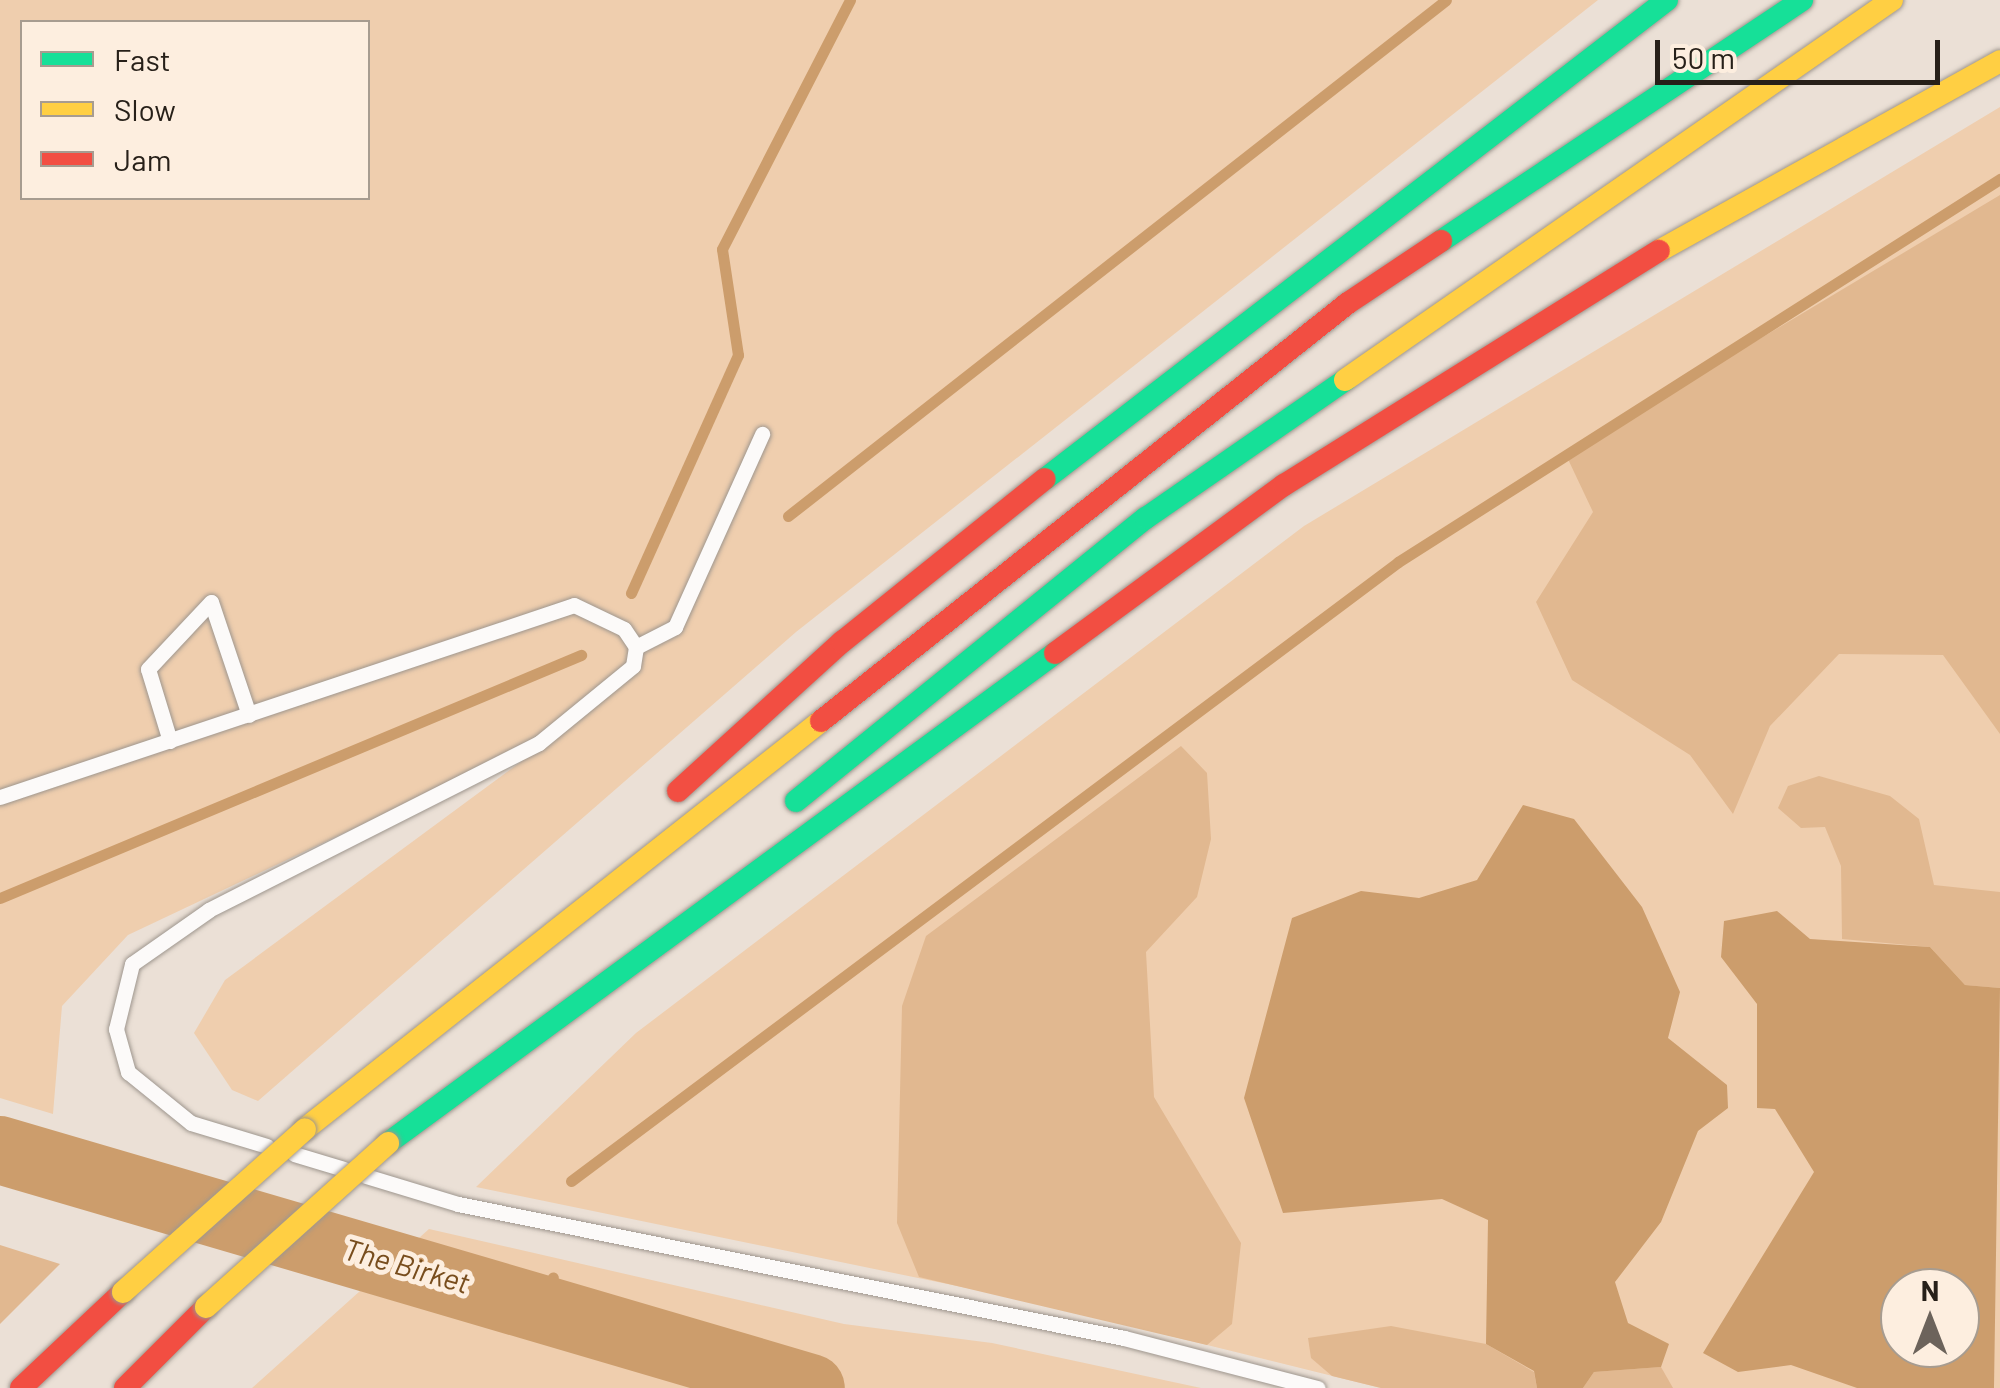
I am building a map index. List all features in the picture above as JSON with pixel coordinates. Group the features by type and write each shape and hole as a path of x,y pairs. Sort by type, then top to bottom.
{"highway":[{"path":"653,813 842,642 1143,400 1667,0"},
{"path":"305,1129 1348,304 1802,0"},
{"path":"781,812 1146,518 1892,0"},
{"path":"388,1144 1284,485 1624,270 2000,62"},
{"path":"21,1388 122,1292 610,852"},
{"path":"125,1388 206,1307 388,1144 675,898"}],"lane":[{"path":"636,646 675,627 762,434"},
{"path":"170,741 148,669 211,602 249,715"},
{"path":"0,797 574,604 624,629 636,646 633,666 540,743 210,910 132,964 116,1029 128,1072 191,1123 458,1204 1124,1338 1318,1388"}],"shaded area":[{"path":"0,0 1598,0 796,632 258,1101 232,1090 194,1033 225,980 568,727 128,935 62,1006 53,1114 0,1098"},
{"path":"2000,107 2000,1388 1381,1388 1025,1300 476,1187 636,1033 1304,526"},
{"path":"2000,195 2000,734 1943,655 1839,654 1770,726 1733,814 1690,755 1572,680 1536,602 1593,512 1566,455"},
{"path":"1181,746 1207,773 1211,839 1197,897 1146,952 1154,1097 1241,1243 1232,1324 1207,1345 919,1277 897,1223 902,1006 926,936"},
{"path":"1819,776 1890,796 1919,819 1934,885 2000,892 2000,988 1965,985 1930,947 1842,939 1841,866 1825,827 1801,828 1778,808 1788,786"},
{"path":"1523,805 1574,819 1642,907 1680,992 1668,1038 1727,1085 1728,1108 1698,1131 1661,1222 1615,1282 1628,1323 1669,1344 1661,1367 1594,1372 1583,1388 1537,1388 1534,1371 1486,1344 1488,1220 1442,1199 1283,1213 1244,1098 1292,918 1361,891 1419,898 1477,880"},
{"path":"1777,911 1810,939 1930,947 1965,985 2000,988 1994,1388 1857,1388 1791,1365 1738,1372 1703,1353 1814,1172 1775,1109 1757,1108 1757,1004 1721,957 1724,921"},
{"path":"429,1229 844,1324 992,1343 1201,1388 252,1388"},
{"path":"0,1245 60,1264 0,1324"},
{"path":"1391,1326 1486,1344 1534,1372 1537,1388 1381,1388 1332,1376 1311,1358 1308,1338"},
{"path":"1661,1367 1673,1388 1583,1388 1594,1372"}],"waterway":[{"path":"631,593 738,355 722,249 850,0"},
{"path":"788,516 1446,0"},
{"path":"571,1181 1398,562 2000,179"},
{"path":"0,898 581,655"},
{"name":"The Birket","path":"0,1150 811,1388"},
{"path":"548,1305 553,1277"}],"traffic: fast":[{"path":"1045,479 1667,0"},
{"path":"1441,241 1802,0"},
{"path":"796,801 1146,518 1345,380"},
{"path":"388,1143 1055,653"}],"traffic: slow":[{"path":"1345,380 1892,0"},
{"path":"1659,251 2000,61"},
{"path":"305,1129 821,721"},
{"path":"123,1292 305,1129"},
{"path":"206,1307 388,1143"}],"traffic: jam":[{"path":"821,721 1348,303 1441,241"},
{"path":"1055,653 1284,485 1659,251"},
{"path":"678,791 842,642 1045,479"},
{"path":"21,1388 123,1292"},
{"path":"125,1388 206,1307"}]}
